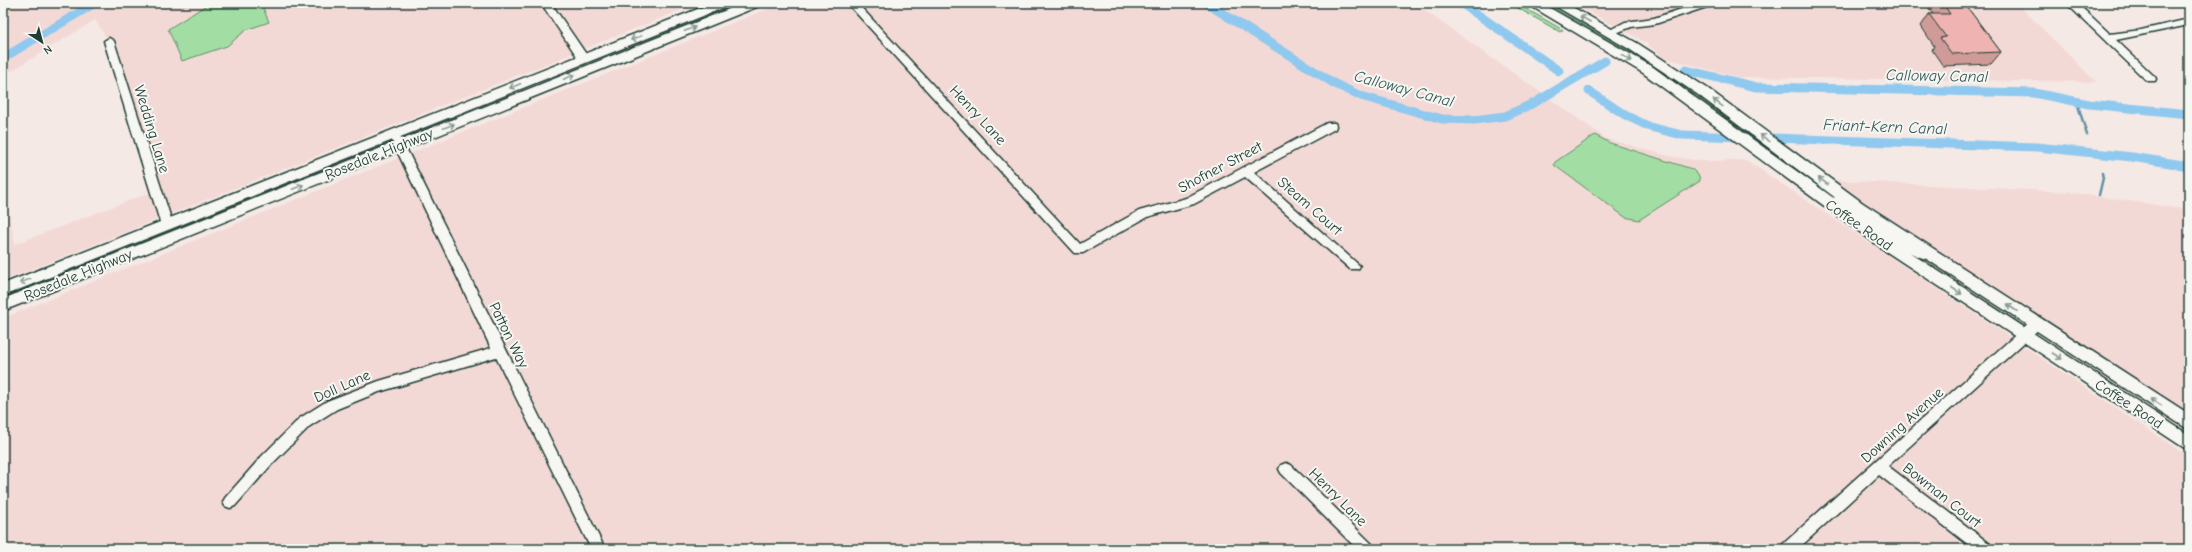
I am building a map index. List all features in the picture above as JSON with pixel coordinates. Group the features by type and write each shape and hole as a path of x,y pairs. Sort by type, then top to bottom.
{"main road":[{"path":"728,7 744,3"},
{"name":"Rosedale Highway","path":"3,306 159,243 584,59 728,7 755,3"},
{"name":"Coffee Road","path":"1533,3 1648,70 1892,248 2189,444"},
{"name":"Coffee Road","path":"1556,3 1609,33 1702,91 1858,207 2189,423"},
{"name":"Rosedale Highway","path":"3,290 281,180 397,140 728,7"},
{"path":"159,243 187,225 267,192 281,180"},
{"path":"23,297 50,280 151,239 167,225"}],"street":[{"path":"546,3 584,59"},
{"name":"Henry Lane","path":"852,3 1079,250"},
{"path":"1609,33 1629,24 1655,21 1709,3"},
{"path":"2071,3 2151,79"},
{"path":"2107,38 2141,33 2189,22"},
{"name":"Wedding Lane","path":"109,42 167,225"},
{"name":"Shofner Street","path":"1079,250 1143,214 1190,201 1331,126"},
{"name":"Patton Way","path":"397,140 498,351 598,549"},
{"name":"Steam Court","path":"1245,171 1354,266"},
{"path":"1818,195 1833,200 1844,206 1900,244 1938,260"},
{"name":"Downing Avenue","path":"1788,549 2036,324"},
{"name":"Doll Lane","path":"230,502 268,458 309,419 341,401 374,388 479,359 498,351"},
{"name":"Bowman Court","path":"1879,467 1985,549"},
{"name":"Henry Lane","path":"1286,469 1367,549"}],"shaded area":[{"path":"3,3 699,3 3,281 3,180 15,244 159,189 109,42 95,20 3,76"},
{"path":"782,3 1414,3 1607,139 1669,156 1702,161 1746,160 2189,457 2189,549 3,549 3,318"},
{"path":"1572,3 2017,3 2096,82 1737,77 1662,57 1645,42"},
{"path":"1833,180 2069,192 2189,210 2189,414 1885,216"}],"green space":[{"path":"210,3 261,3 269,22 246,30 227,46 182,61 168,29"},
{"path":"1509,3 1516,3 1563,30 1560,32"},
{"path":"1549,5 1636,55 1633,57 1551,10"},
{"path":"1667,75 1738,126 1733,127 1664,77"},
{"path":"1595,135 1610,143 1692,169 1699,176 1700,181 1639,220 1625,217 1554,165 1555,162"}],"building":[{"path":"1943,3 1964,3 2001,52 1952,54 1940,38 1946,37 1929,14 1950,14"}],"waterway":[{"name":"Calloway Canal","path":"3,58 95,3"},
{"name":"Calloway Canal","path":"1206,3 1335,84 1361,96 1442,119 1474,120 1505,116 1534,103 1605,61"},
{"name":"Friant-Kern Canal","path":"1461,3 1559,71"},
{"name":"Calloway Canal","path":"1685,70 1756,87 2034,93 2089,104 2189,114"},
{"name":"Friant-Kern Canal","path":"1589,91 1625,115 1650,127 1682,135 2037,147 2132,157 2189,166"},
{"path":"2077,102 2087,135"},
{"path":"2099,195 2103,178 2102,173"}]}
